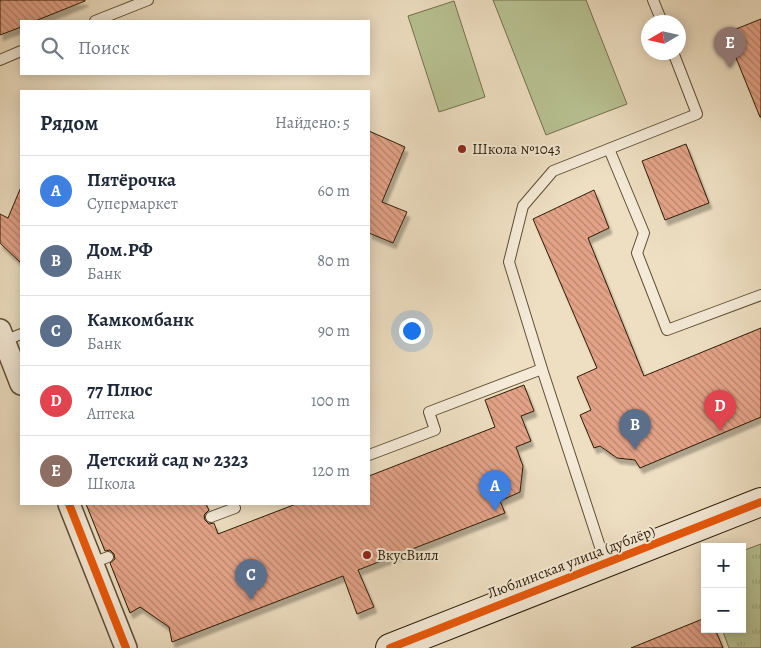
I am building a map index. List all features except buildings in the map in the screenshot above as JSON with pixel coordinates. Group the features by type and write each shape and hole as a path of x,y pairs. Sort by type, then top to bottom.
{"street":[{"path":"8,335 20,380"},
{"name":"Люблинская улица (дублёр)","path":"390,648 761,502"},
{"path":"70,505 100,560 126,648"}],"lane":[{"path":"98,20 148,0"},
{"path":"653,0 659,15"},
{"path":"0,60 20,51"},
{"path":"606,563 509,262 523,206 553,171 697,114 676,60"},
{"path":"609,149 644,233 637,253 667,330 761,295"},
{"path":"370,456 435,430 429,412 542,369"},
{"path":"211,516 238,505"}],"green space":[{"path":"493,0 586,0 627,104 546,135"},
{"path":"454,1 485,97 439,112 408,16"},
{"path":"761,544 761,648 729,648 723,633 746,633 746,550"}],"cycle path":[{"path":"390,648 761,502"},
{"path":"69,505 126,648"}],"place":[{"name":"Детский сад № 2323","path":"730,68"},
{"name":"Школа №1043","path":"462,149"},
{"name":"77 Плюс","path":"720,431"},
{"name":"Дом.РФ","path":"635,450"},
{"name":"Пятёрочка","path":"495,511"},
{"name":"ВкусВилл","path":"367,555"},
{"name":"Камкомбанк","path":"251,600"}]}
